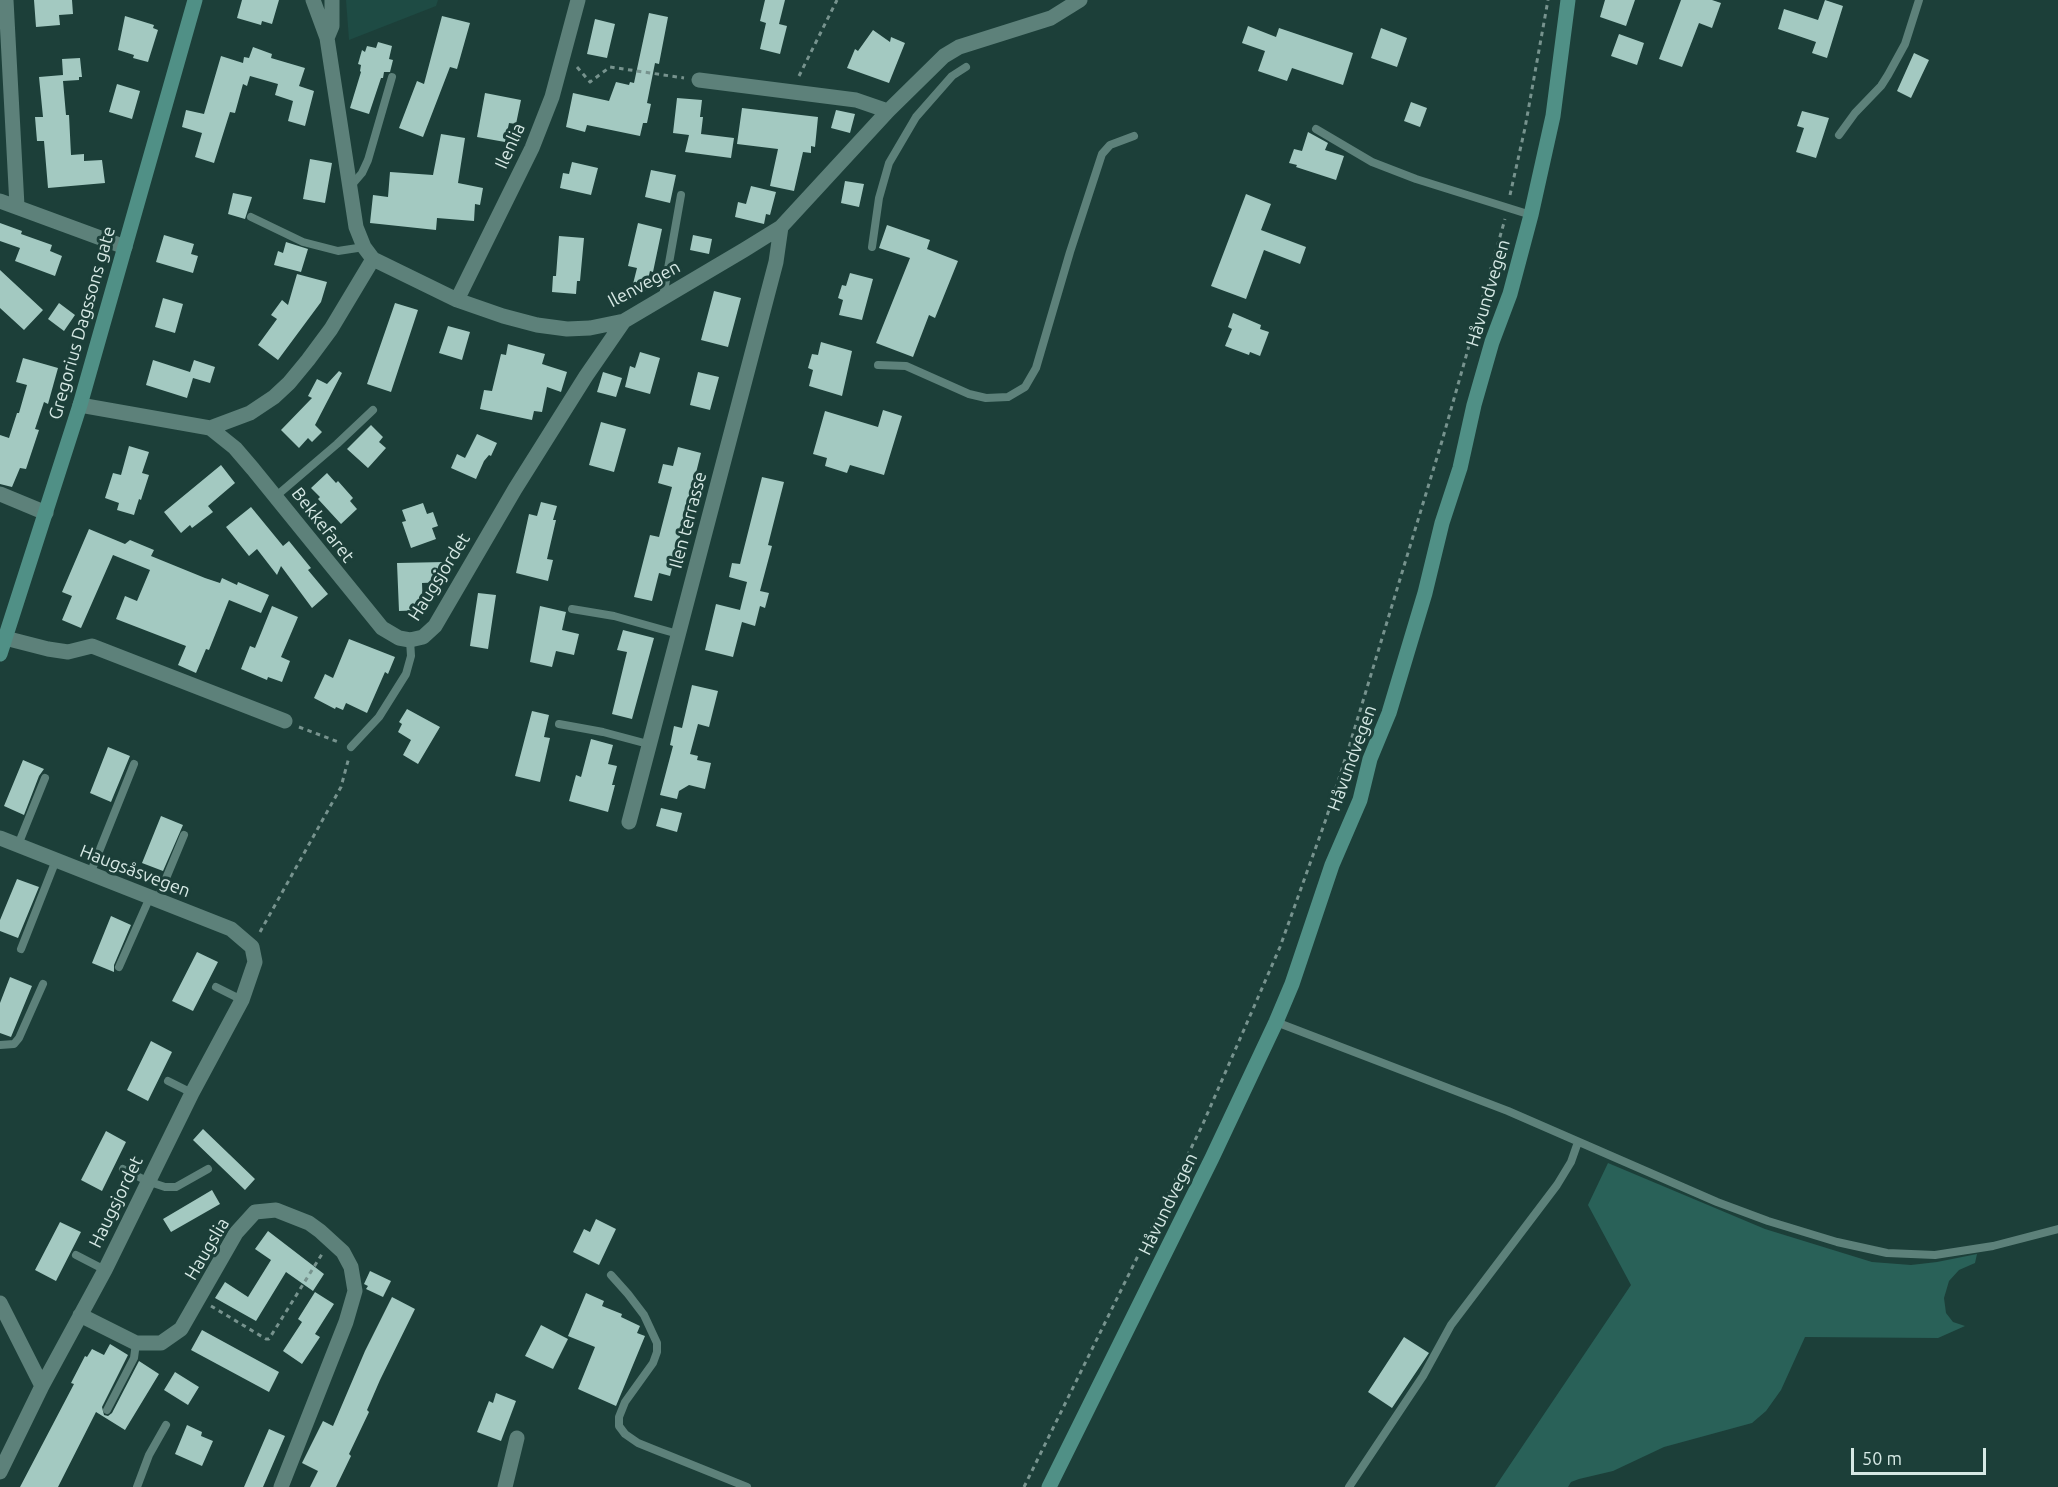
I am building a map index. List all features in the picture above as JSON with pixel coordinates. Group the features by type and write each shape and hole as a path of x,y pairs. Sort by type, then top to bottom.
{"main road":[{"name":"Gregorius Dagssons gate","path":"0,654 80,405 195,0"},
{"name":"Håvundvegen","path":"1049,1487 1212,1158 1276,1022 1292,984 1332,865 1360,800 1370,759 1389,713 1425,593 1442,523 1460,468 1474,405 1492,342 1510,294 1532,215 1553,116 1568,0"}],"street":[{"path":"6,0 17,206"},
{"path":"210,428 250,413 274,397 289,383 331,329 368,253 356,227 327,38 313,0"},
{"path":"327,38 332,26 332,0"},
{"name":"Ilenlia","path":"457,300 532,148 552,97 578,0"},
{"name":"Ilenvegen","path":"368,253 457,300 502,316 537,325 567,329 590,328 624,321 781,226 888,111 944,56 959,47 1051,18 1080,0"},
{"path":"699,80 856,100 888,111"},
{"path":"0,201 124,247"},
{"name":"Ilen terrasse","path":"629,822 776,262 781,226"},
{"name":"Haugsjordet","path":"410,640 423,637 435,626 515,489 586,376 624,321"},
{"name":"Bekkefaret","path":"80,405 210,428 235,448 382,628 399,638 410,640"},
{"path":"0,494 46,513"},
{"path":"5,638 68,652 92,646 285,721"},
{"name":"Haugsåsvegen","path":"0,838 231,929 252,947"},
{"name":"Haugsjordet","path":"0,1472 42,1386 105,1270 192,1093 242,1000 255,962 252,947"},
{"name":"Haugslia","path":"136,1343 161,1343 181,1329 236,1233 255,1212 276,1210 309,1223 343,1252 351,1267 355,1291 346,1322 281,1487"},
{"path":"0,1303 42,1386"},
{"path":"80,1315 136,1343"},
{"path":"505,1487 517,1438"}],"lane":[{"path":"1839,135 1888,75 1905,44 1919,0"},
{"path":"872,248 879,198 889,163 916,117 952,76 966,67"},
{"path":"349,188 363,173 392,77"},
{"path":"1316,129 1371,162 1416,179 1532,215"},
{"path":"878,365 906,366 969,394 986,398 1008,397 1025,387 1036,368 1102,154 1110,145 1134,136"},
{"path":"663,299 681,195"},
{"path":"251,217 282,233 329,249 368,253"},
{"path":"275,497 373,410"},
{"path":"572,609 614,616 678,634"},
{"name":"Haugsjordet","path":"351,747 379,717 406,674 411,656 410,640"},
{"path":"559,724 603,732 648,744"},
{"path":"90,874 134,764"},
{"path":"18,845 45,778"},
{"path":"119,967 184,835"},
{"path":"21,949 56,860"},
{"path":"0,1045 14,1044 19,1038 43,984"},
{"path":"216,987 242,1000"},
{"path":"1276,1022 1508,1112 1718,1202 1768,1221 1837,1242 1887,1253 1952,1254 2058,1229"},
{"path":"168,1081 192,1093"},
{"path":"1349,1487 1424,1376 1451,1325 1557,1185 1571,1162 1578,1142"},
{"path":"123,1169 165,1187 176,1187 208,1169"},
{"path":"76,1255 105,1270"},
{"path":"611,1275 644,1315 657,1343 657,1353 652,1363 625,1402 619,1417 619,1426 625,1434 638,1443 747,1487"},
{"path":"107,1410 134,1358 136,1343"},
{"path":"137,1487 149,1455 166,1425"}],"path":[{"path":"790,93 837,0"},
{"name":"Håvundvegen","path":"1024,1487 1202,1126 1280,948 1326,819 1442,441 1507,208 1525,128 1548,0"},
{"path":"563,59 578,68 590,82 610,67 677,77"},
{"path":"252,947 341,788 351,747 285,721"},
{"path":"200,1299 269,1339 330,1241"}],"shaded area":[{"path":"346,0 438,0 436,6 349,40"}],"green space":[{"path":"1608,1163 1765,1229 1872,1262 1911,1265 1977,1254 1975,1263 1959,1270 1949,1281 1944,1298 1946,1313 1953,1322 1965,1326 1938,1338 1805,1337 1781,1390 1766,1411 1752,1423 1664,1447 1613,1471 1571,1482 1568,1487 1495,1487 1631,1285 1588,1205"}],"building":[{"path":"34,0 72,0 73,14 59,15 60,25 36,27"},
{"path":"242,0 279,0 272,24 262,21 261,25 237,18"},
{"path":"765,0 785,0 779,24 787,26 780,54 760,49 766,23 760,21"},
{"path":"1605,0 1635,0 1626,26 1600,17"},
{"path":"1681,0 1712,0 1721,3 1712,28 1699,23 1682,67 1659,59"},
{"path":"1825,0 1843,6 1827,58 1812,53 1816,42 1778,29 1784,9 1818,20"},
{"path":"649,13 668,17 659,64 655,63 647,103 651,104 647,123 643,123 640,136 587,125 585,132 566,127 573,93 609,101 616,82 629,85 630,82 634,83"},
{"path":"125,16 154,25 153,28 158,30 148,62 133,58 134,55 118,50"},
{"path":"442,16 470,23 457,69 450,67 423,137 399,128 417,81 424,84"},
{"path":"595,19 615,24 607,58 587,54"},
{"path":"1248,26 1276,37 1279,28 1353,53 1343,85 1292,68 1287,81 1258,71 1265,51 1242,43"},
{"path":"1381,28 1407,38 1397,67 1371,58"},
{"path":"873,30 890,42 891,37 905,43 889,83 847,68 855,49 858,51"},
{"path":"1619,34 1644,43 1637,65 1611,56"},
{"path":"378,42 392,46 389,59 393,60 390,72 384,72 381,78 369,114 350,108 361,72 361,65 358,64 362,50 365,52 367,46 376,48"},
{"path":"253,47 272,54 271,58 305,68 299,86 314,91 305,126 288,121 293,101 275,95 278,84 250,76 247,86 243,84 235,113 230,112 214,163 195,157 202,133 182,127 186,110 204,114 221,56 243,63 244,57 249,58"},
{"path":"1914,53 1929,60 1911,98 1897,91"},
{"path":"80,58 82,77 79,77 79,80 63,81 66,115 69,115 71,155 84,154 84,161 102,160 105,183 48,188 44,141 37,141 35,117 43,117 39,77 63,75 62,59"},
{"path":"117,84 140,91 132,119 109,112"},
{"path":"485,93 521,100 516,124 509,123 505,142 477,137"},
{"path":"677,98 702,100 701,134 734,138 731,158 685,152 689,135 673,133"},
{"path":"1411,102 1427,108 1420,127 1404,121"},
{"path":"742,108 818,117 815,147 811,146 811,153 803,152 794,191 770,186 778,149 737,144"},
{"path":"836,110 855,114 850,133 831,128"},
{"path":"1802,111 1829,118 1816,158 1796,152 1804,128 1797,126"},
{"path":"1308,132 1328,143 1325,150 1344,156 1336,180 1289,163 1294,149 1302,151"},
{"path":"441,134 465,138 458,183 483,188 480,205 475,204 474,221 437,218 436,230 370,223 373,195 388,197 390,172 433,175"},
{"path":"310,159 332,163 325,203 303,199"},
{"path":"572,162 598,168 591,195 560,188 563,173 569,174"},
{"path":"651,170 676,175 670,203 645,197"},
{"path":"845,181 864,184 859,207 841,203"},
{"path":"751,186 776,192 770,215 766,214 764,224 735,217 738,202 746,204"},
{"path":"233,193 252,197 245,219 228,214"},
{"path":"1246,194 1271,204 1261,230 1306,247 1300,264 1264,250 1246,299 1211,286"},
{"path":"0,223 22,231 21,234 52,245 50,251 62,256 55,276 15,261 20,248 0,241"},
{"path":"638,223 662,229 653,272 650,271 645,291 632,288 637,268 628,266"},
{"path":"887,225 930,240 927,249 958,261 935,318 929,315 913,357 876,343 910,258 879,248"},
{"path":"164,235 194,244 191,254 198,256 193,273 156,262"},
{"path":"693,235 712,239 709,254 690,250"},
{"path":"559,236 584,238 580,281 577,281 576,294 552,292 553,276 556,276"},
{"path":"286,242 308,249 301,272 274,265 278,251 283,253"},
{"path":"0,270 43,310 24,330 0,308"},
{"path":"850,273 873,279 862,320 839,315 843,300 838,298 842,285 846,286"},
{"path":"297,274 327,282 321,302 278,360 258,345 277,319 271,315 282,300 288,305"},
{"path":"714,291 741,298 728,347 701,340"},
{"path":"163,298 183,304 175,333 155,327"},
{"path":"59,303 75,315 64,331 48,319"},
{"path":"395,303 418,310 391,392 367,384"},
{"path":"1233,313 1261,325 1260,329 1269,332 1260,356 1250,352 1249,355 1225,346 1232,329 1228,327"},
{"path":"448,326 470,332 462,360 439,353"},
{"path":"821,342 852,351 842,396 809,386 813,370 808,368 812,354 818,355"},
{"path":"508,344 545,354 542,364 567,372 561,392 547,387 542,412 534,411 532,420 480,409 484,390 492,391 501,354 506,355"},
{"path":"640,352 660,358 650,394 625,387 630,366 635,368"},
{"path":"23,358 58,368 48,404 44,402 35,429 39,430 26,469 20,468 12,487 0,484 0,435 9,438 17,413 19,413 27,385 16,382"},
{"path":"153,360 190,372 194,360 215,367 210,383 193,378 187,398 146,385"},
{"path":"339,371 342,373 315,425 322,432 312,442 308,438 299,448 281,430 312,398 308,396 317,379 327,384"},
{"path":"603,372 622,378 616,397 597,392"},
{"path":"698,372 719,377 710,410 690,405"},
{"path":"883,410 902,416 884,475 850,465 847,473 825,466 827,458 813,454 825,411 878,427"},
{"path":"601,422 626,429 614,472 589,465"},
{"path":"371,425 383,437 379,442 386,448 368,468 347,449"},
{"path":"477,434 497,443 491,456 489,455 484,461 476,479 451,468 457,454 465,458"},
{"path":"129,446 149,452 142,473 149,475 134,515 117,510 119,503 105,498 113,473 121,475"},
{"path":"678,447 701,453 670,576 659,573 652,601 634,597 650,535 659,537 672,487 658,483 663,464 673,466"},
{"path":"221,465 235,483 208,506 213,512 192,528 190,525 181,533 164,512"},
{"path":"327,473 336,483 338,481 353,498 350,501 357,509 341,524 311,488"},
{"path":"762,477 784,482 768,545 772,546 760,591 769,593 765,608 760,606 755,626 742,622 733,657 705,650 716,604 740,610 747,582 729,577 732,563 740,564"},
{"path":"541,502 557,506 547,559 553,560 548,581 516,573 529,514 537,516"},
{"path":"423,503 427,514 433,512 438,526 432,528 436,539 411,548 402,522 406,521 402,510"},
{"path":"251,507 283,546 289,541 311,568 308,570 328,594 312,608 281,566 277,575 257,549 249,556 226,527"},
{"path":"89,529 125,544 130,540 154,550 151,556 205,578 220,583 222,578 237,585 238,582 269,595 261,613 229,600 209,650 206,649 196,673 178,665 186,646 116,619 125,596 137,601 150,570 113,555 81,628 62,620 72,596 62,592"},
{"path":"445,562 446,582 422,583 423,610 399,611 397,563"},
{"path":"478,593 496,595 488,649 470,646"},
{"path":"272,606 298,617 281,657 290,661 282,682 268,677 267,680 241,669 250,646 255,648"},
{"path":"540,606 566,612 562,630 579,634 574,655 556,651 552,667 530,662"},
{"path":"623,630 654,638 632,719 612,714 627,652 617,650"},
{"path":"349,639 395,657 388,674 385,672 367,713 346,703 343,710 336,707 335,709 314,698 325,674 333,678"},
{"path":"692,685 718,691 709,727 698,724 690,754 698,756 697,760 711,763 705,789 689,785 679,791 677,799 660,795 673,746 670,745 674,726 682,728"},
{"path":"407,709 440,727 418,764 403,755 411,740 398,732 402,724 399,722"},
{"path":"532,711 549,715 544,737 550,738 540,782 515,776"},
{"path":"591,739 613,745 608,764 617,766 608,812 569,801 576,775 581,777"},
{"path":"108,747 130,756 111,802 90,793"},
{"path":"23,760 44,769 24,815 4,806"},
{"path":"661,808 682,813 677,832 656,826"},
{"path":"161,816 183,825 163,871 142,863"},
{"path":"17,879 39,887 18,938 0,931 0,920"},
{"path":"111,916 131,925 114,965 114,972 92,963"},
{"path":"197,952 218,962 193,1011 172,1001"},
{"path":"10,977 32,986 11,1037 0,1033 0,1003"},
{"path":"151,1041 172,1052 148,1101 127,1090"},
{"path":"203,1129 255,1179 245,1190 193,1140"},
{"path":"106,1131 126,1142 102,1191 81,1180"},
{"path":"212,1190 220,1204 171,1232 163,1219"},
{"path":"596,1219 616,1229 599,1265 573,1252 584,1229 590,1232"},
{"path":"60,1222 81,1232 56,1281 35,1270"},
{"path":"268,1231 324,1274 313,1291 286,1272 256,1321 215,1298 225,1282 248,1297 271,1260 255,1249"},
{"path":"370,1271 391,1281 383,1297 366,1289 368,1286 364,1284"},
{"path":"315,1292 334,1304 315,1334 320,1337 302,1364 283,1351 302,1322 298,1319"},
{"path":"586,1293 604,1301 602,1306 622,1314 621,1317 640,1326 637,1333 645,1336 616,1406 578,1389 595,1347 568,1336"},
{"path":"392,1297 415,1309 380,1380 367,1410 369,1412 349,1454 351,1456 336,1487 310,1487 318,1471 302,1463 323,1421 333,1426 365,1351"},
{"path":"541,1325 568,1339 553,1369 525,1356"},
{"path":"202,1330 279,1372 269,1392 191,1350"},
{"path":"1404,1337 1429,1353 1392,1408 1368,1392"},
{"path":"110,1344 128,1355 102,1407 104,1415 108,1416 112,1413 139,1361 159,1374 125,1430 96,1412 58,1487 20,1487 74,1384 71,1383 85,1356 87,1357 92,1349 104,1355"},
{"path":"175,1372 199,1387 188,1405 164,1390"},
{"path":"496,1393 516,1401 501,1441 477,1432 489,1401 493,1403"},
{"path":"187,1425 202,1432 201,1436 213,1441 202,1466 175,1454"},
{"path":"269,1429 285,1436 263,1487 244,1487"}]}
